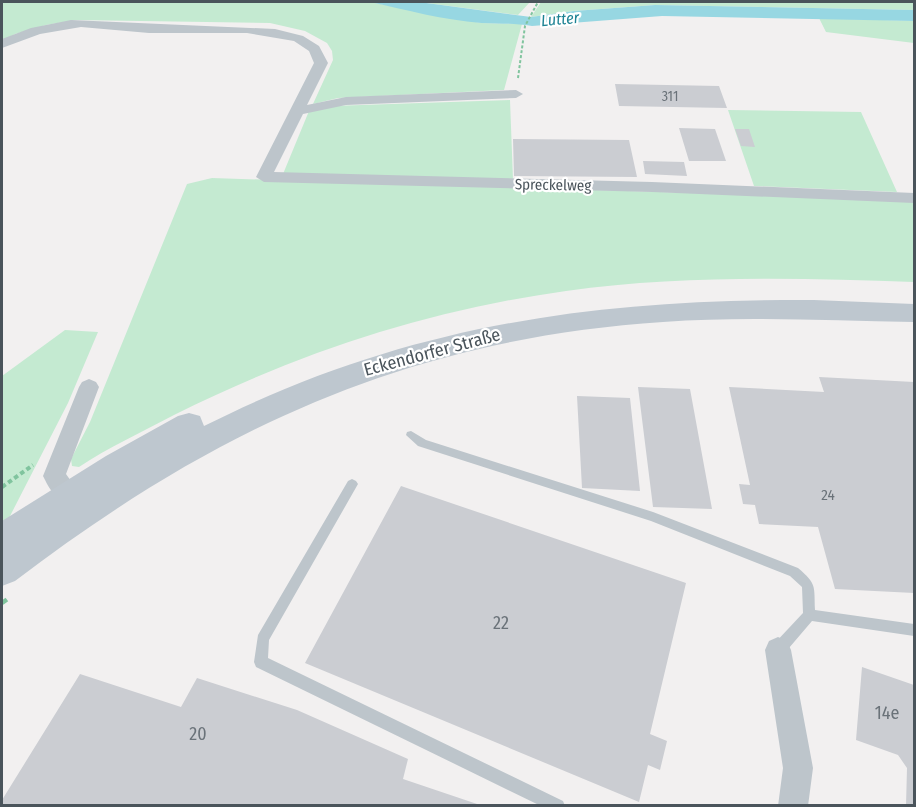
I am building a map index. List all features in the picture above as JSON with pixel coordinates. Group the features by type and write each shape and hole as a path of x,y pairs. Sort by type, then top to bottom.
{"main road":[{"name":"Eckendorfer Straße","path":"2,539 139,451 229,404 316,367 372,347 504,312 609,298 711,292 915,297"},
{"name":"Eckendorfer Straße","path":"6,583 90,507 170,458 234,425 315,388 386,362 513,330 617,315 719,309 915,314"}],"street":[{"path":"2,44 53,27 89,23 148,29 273,31 300,39 319,52 321,63 297,111"},
{"path":"297,111 346,101 516,94"},
{"name":"Spreckelweg","path":"297,111 264,177 696,189 915,198"},
{"path":"68,495 54,476 88,387"},
{"path":"778,650 798,768 793,806"}],"lane":[{"path":"411,435 422,443 653,517 794,572 808,584 809,615 778,650"},
{"path":"352,484 263,639 261,662 558,806"},
{"path":"809,615 915,630"}],"path":[{"path":"516,94 525,26 538,2"},
{"path":"2,603 6,583"}],"green space":[{"path":"2,2 370,2 481,23 522,24 504,90 338,98 313,104 333,60 332,51 327,43 305,31 270,23 75,20 46,25 15,34 2,41"},
{"path":"419,2 530,2 518,15"},
{"path":"541,2 914,2 914,10 655,5 574,11 531,17"},
{"path":"819,18 914,21 914,43 826,32"},
{"path":"510,100 513,180 283,174 309,111 332,106"},
{"path":"728,110 861,112 897,192 754,186"},
{"path":"212,178 914,200 914,282 740,279 653,282 566,291 464,310 365,337 268,372 174,415 79,467 72,466 71,459 90,422 187,184"},
{"path":"65,330 98,332 68,403 9,518 2,523 2,376"}],"water":[{"name":"Lutter","path":"370,2 419,2 531,17 574,11 655,5 914,10 914,21 662,16 532,26 453,20"}],"building":[{"path":"615,84 719,86 727,108 619,106"},
{"path":"679,128 715,129 726,161 689,161"},
{"path":"735,129 749,129 755,147 741,146"},
{"path":"513,139 629,140 637,177 514,176"},
{"path":"643,161 684,162 687,176 645,174"},
{"path":"819,377 914,382 914,593 835,589 818,527 759,524 755,505 743,504 739,484 750,485 729,387 824,392"},
{"path":"638,387 690,389 712,509 653,507"},
{"path":"577,396 630,398 640,491 582,488"},
{"path":"401,486 686,583 650,734 667,741 660,770 648,765 639,802 305,663"},
{"path":"862,667 914,685 914,806 906,806 907,768 898,755 856,740"},
{"path":"80,674 181,707 197,678 297,710 408,759 403,779 483,806 2,806 2,800"}]}
